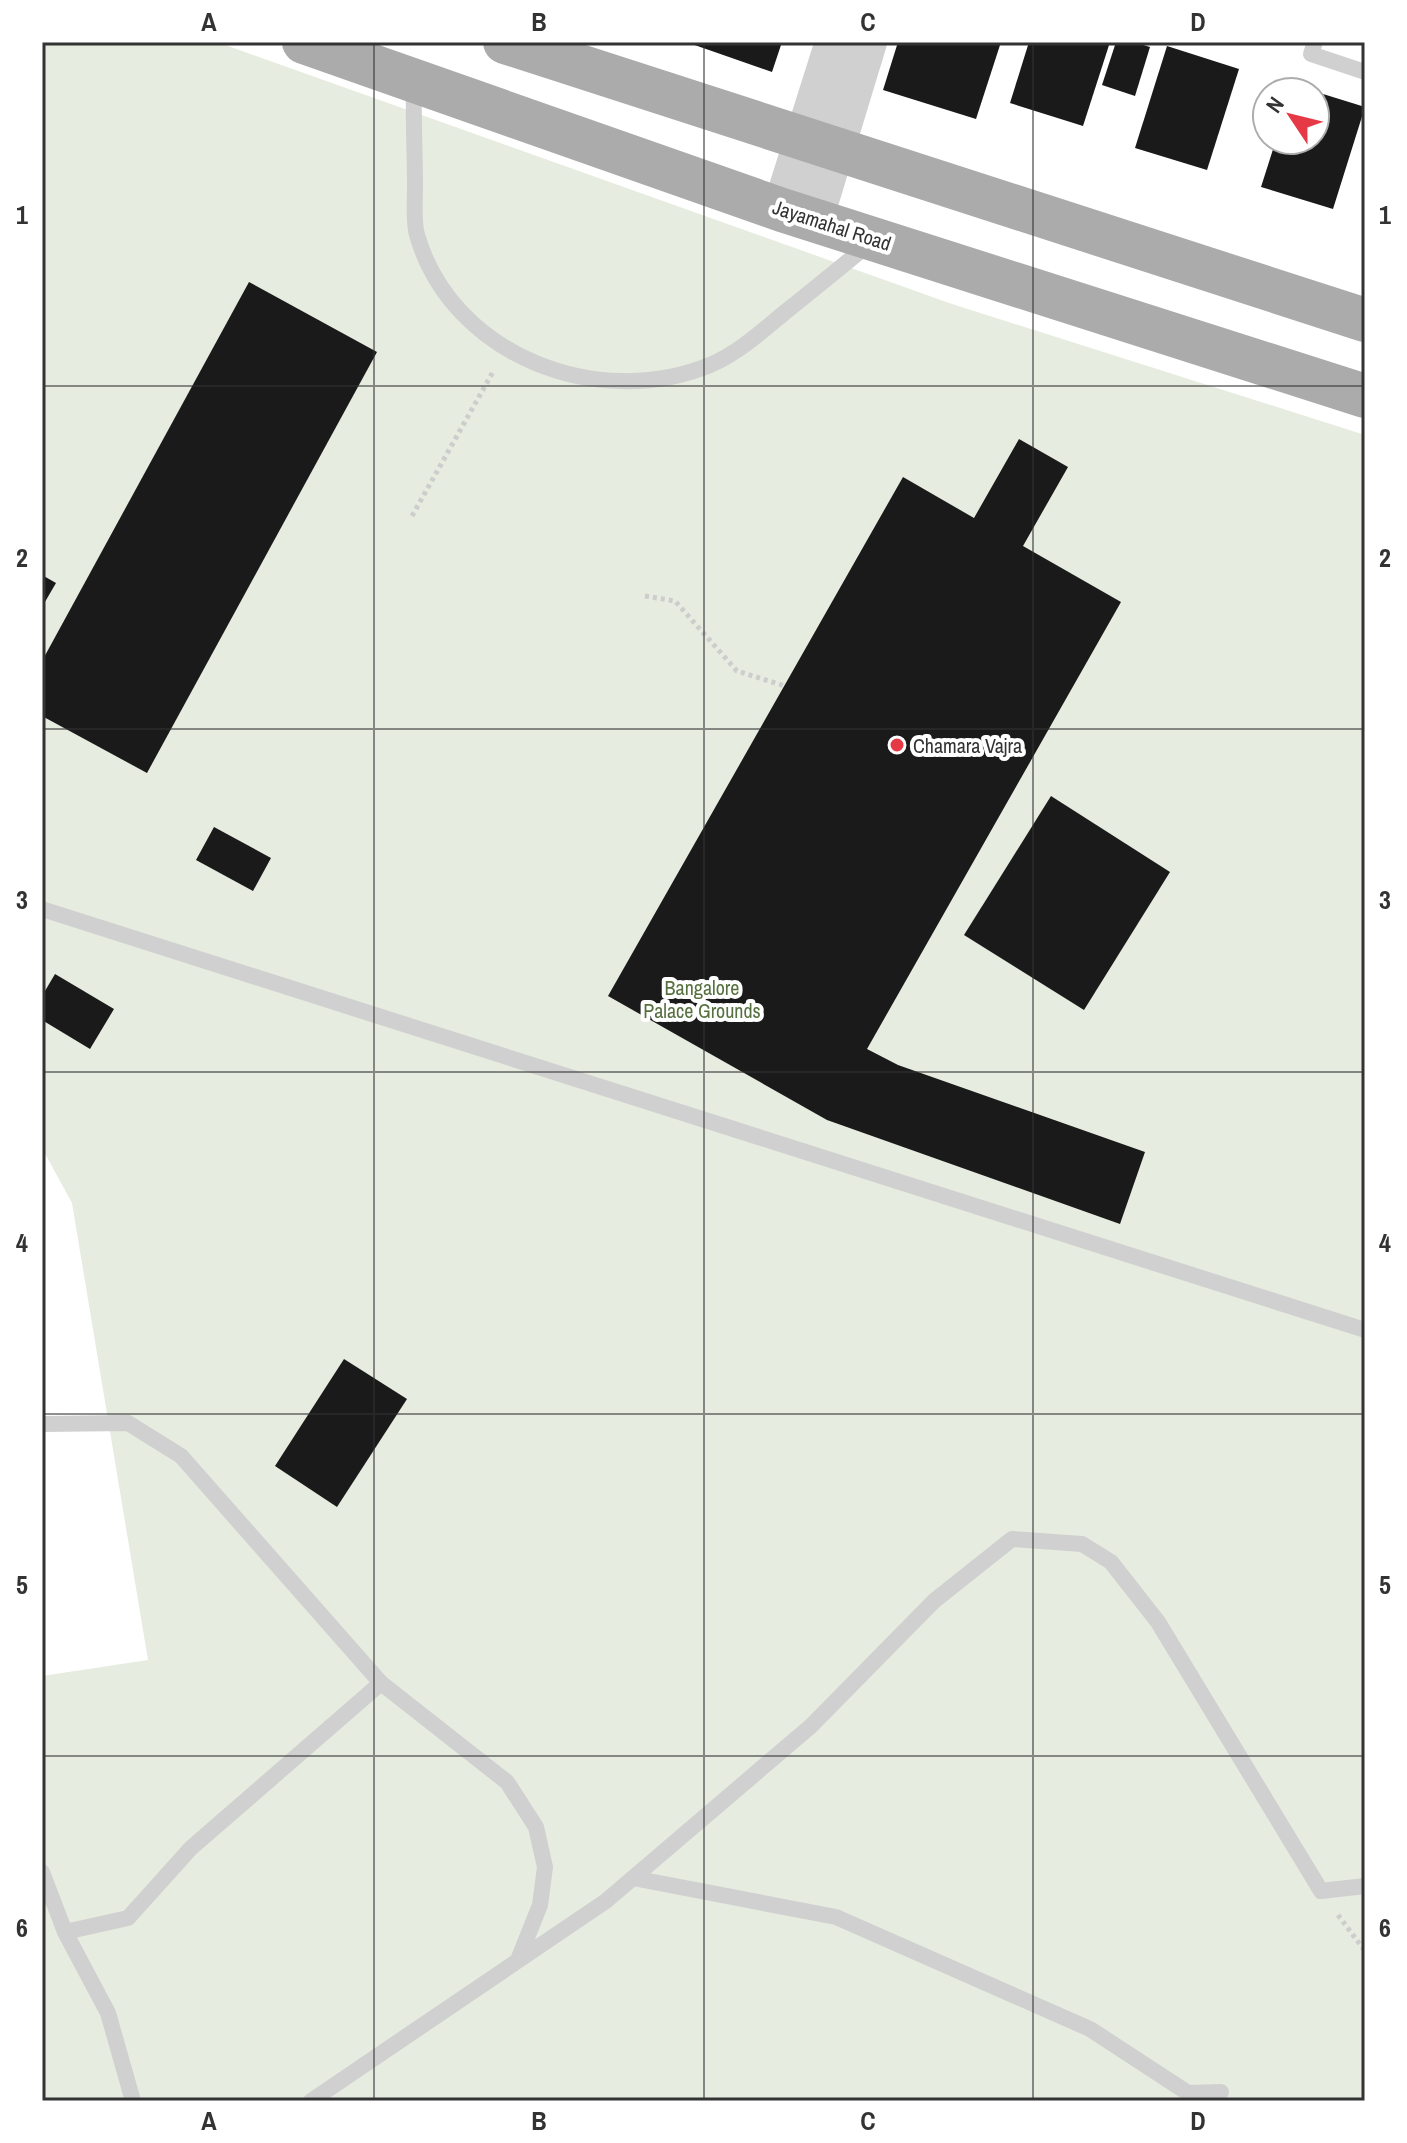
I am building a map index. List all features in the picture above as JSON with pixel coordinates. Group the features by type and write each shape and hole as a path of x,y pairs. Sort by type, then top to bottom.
{"main road":[{"name":"Jayamahal Road","path":"304,42 798,215 1365,396"},
{"path":"505,42 1365,320"}],"street":[{"path":"820,144 835,42"},
{"path":"798,215 820,144 867,42"}],"lane":[{"path":"1315,42 1311,54 1365,72"},
{"path":"414,82 416,233 428,263 466,317 506,349 550,370 581,379 647,381 680,375 711,364 740,349 875,239"},
{"path":"42,909 1365,1330"},
{"path":"42,1424 128,1423 181,1456 381,1683 507,1782 536,1827 545,1867 540,1905 517,1962"},
{"path":"311,2101 606,1901 811,1726 934,1601 1012,1539 1082,1544 1111,1562 1158,1622 1321,1891 1365,1886"},
{"path":"65,1932 128,1918 191,1848 381,1683"},
{"path":"42,1872 65,1932 108,2013 133,2101"},
{"path":"633,1878 836,1917 1090,2029 1188,2093 1221,2092"}],"path":[{"path":"412,516 506,349"},
{"path":"645,596 675,601 737,671 785,686"},
{"path":"1321,1891 1365,1951"}],"green space":[{"name":"Bangalore Palace Grounds","path":"42,42 217,42 952,304 1365,435 1365,2101 42,2101 42,1676 148,1660 72,1203 42,1148"}],"building":[{"path":"686,42 782,42 772,72"},
{"path":"898,42 1001,42 976,119 883,90"},
{"path":"1029,42 1110,42 1083,126 1010,103"},
{"path":"1116,42 1134,42 1150,47 1135,96 1102,85"},
{"path":"1167,46 1239,69 1207,170 1135,148"},
{"path":"1331,96 1365,107 1333,209 1261,187 1271,156 1331,156"},
{"path":"249,282 377,352 147,773 42,716 42,661"},
{"path":"1019,439 1068,467 1023,546 1121,602 867,1049 898,1065 1145,1152 1120,1224 827,1120 608,996 903,477 974,518"},
{"path":"42,575 56,583 42,607"},
{"path":"1051,796 1170,872 1084,1010 964,935"},
{"path":"214,827 271,858 253,891 196,860"},
{"path":"55,974 114,1009 90,1049 42,1020 42,996"},
{"path":"344,1359 407,1399 337,1507 275,1466"}],"place":[{"name":"Chamara Vajra","path":"897,745"}]}
